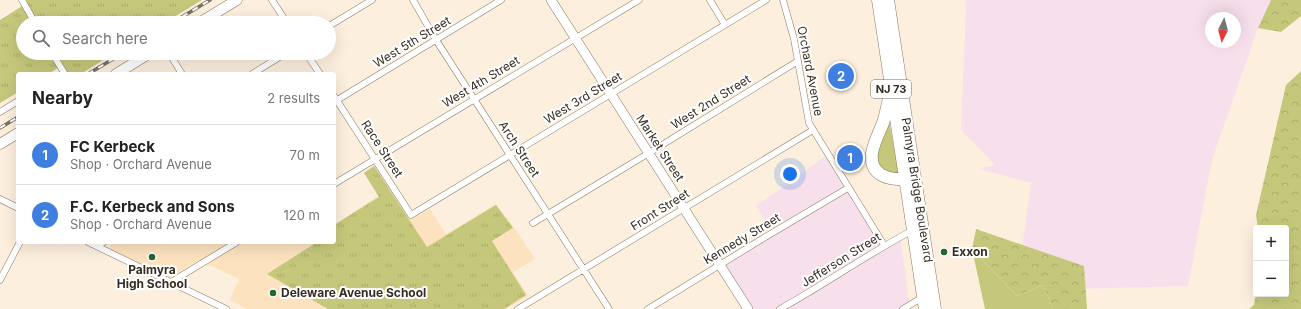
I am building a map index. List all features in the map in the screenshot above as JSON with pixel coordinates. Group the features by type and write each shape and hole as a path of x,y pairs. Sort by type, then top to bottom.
{"highway":[{"name":"Palmyra Bridge Boulevard","path":"878,0 924,303"},
{"name":"Palmyra Bridge Boulevard","path":"888,0 936,309"},
{"path":"891,88 883,122 873,148 872,160 875,168 884,176 892,179 905,179"}],"main road":[{"path":"210,16 236,0"},
{"path":"119,72 139,60"},
{"path":"0,144 16,134"}],"street":[{"path":"22,0 31,16"},
{"path":"272,0 282,16"},
{"path":"336,22 372,0"},
{"name":"Arch Street","path":"413,0 436,40 609,309"},
{"name":"West 5th Street","path":"336,98 501,0"},
{"name":"Market Street","path":"551,0 748,309"},
{"name":"West 4th Street","path":"336,183 639,0"},
{"path":"710,0 725,25"},
{"name":"West 3rd Street","path":"411,215 766,0"},
{"name":"Orchard Avenue","path":"783,0 794,39 809,123 884,246"},
{"path":"56,60 63,72"},
{"path":"173,60 181,72"},
{"path":"255,72 275,60"},
{"path":"311,60 319,72"},
{"name":"West 2nd Street","path":"533,223 798,61"},
{"name":"Race Street","path":"336,100 411,215"},
{"path":"0,112 16,102"},
{"name":"Front Street","path":"518,309 813,130"},
{"name":"Kennedy Street","path":"648,309 848,188"},
{"path":"0,199 16,207"},
{"name":"Jefferson Street","path":"780,309 913,230"},
{"path":"0,280 19,244"},
{"path":"92,244 223,308"},
{"path":"97,246 100,244"},
{"path":"171,282 234,244"},
{"path":"903,309 924,303"}],"shaded area":[{"path":"965,0 1271,0 1258,28 1212,160 1188,286 1072,289 1021,256 1031,183 979,169 995,165 961,130"},
{"path":"827,155 887,243 900,236 910,309 748,309 720,265 772,233 756,206"},
{"path":"375,165 407,215 414,218 430,209 446,234 496,204 535,259 513,272 528,296 506,309 247,309 230,300 239,279 199,260 168,278 112,251 110,246 112,244 336,244 336,224 378,196 364,172"}],"green space":[{"path":"26,0 202,0 176,16 16,16 16,60 103,60 84,72 65,72 58,68 51,72 16,72 16,93 0,103 0,20 27,3"},
{"path":"1271,0 1301,0 1301,16 1281,32 1258,28"},
{"path":"1301,71 1301,309 1249,309 1254,305 1255,297 1289,297 1289,225 1258,225 1256,215 1286,85"},
{"path":"889,120 899,175 886,173 878,164 876,152"},
{"path":"374,166 427,247 496,205 513,228 492,241 526,295 504,309 328,309 267,274 314,244 336,244 336,224 379,197 364,173"},
{"path":"976,229 1084,266 1087,309 1053,309 1043,285 1017,296 972,249"},
{"path":"972,249 1017,296 1043,285 1053,309 985,309"}],"railway":[{"path":"184,16 210,0"},
{"path":"91,72 111,60"},
{"path":"0,128 16,118"}],"place":[{"name":"F.C. Kerbeck and Sons","path":"841,76"},
{"name":"FC Kerbeck","path":"850,158"},
{"name":"Exxon","path":"944,252"},
{"name":"Palmyra High School","path":"152,257"},
{"name":"Deleware Avenue School","path":"273,293"}]}
